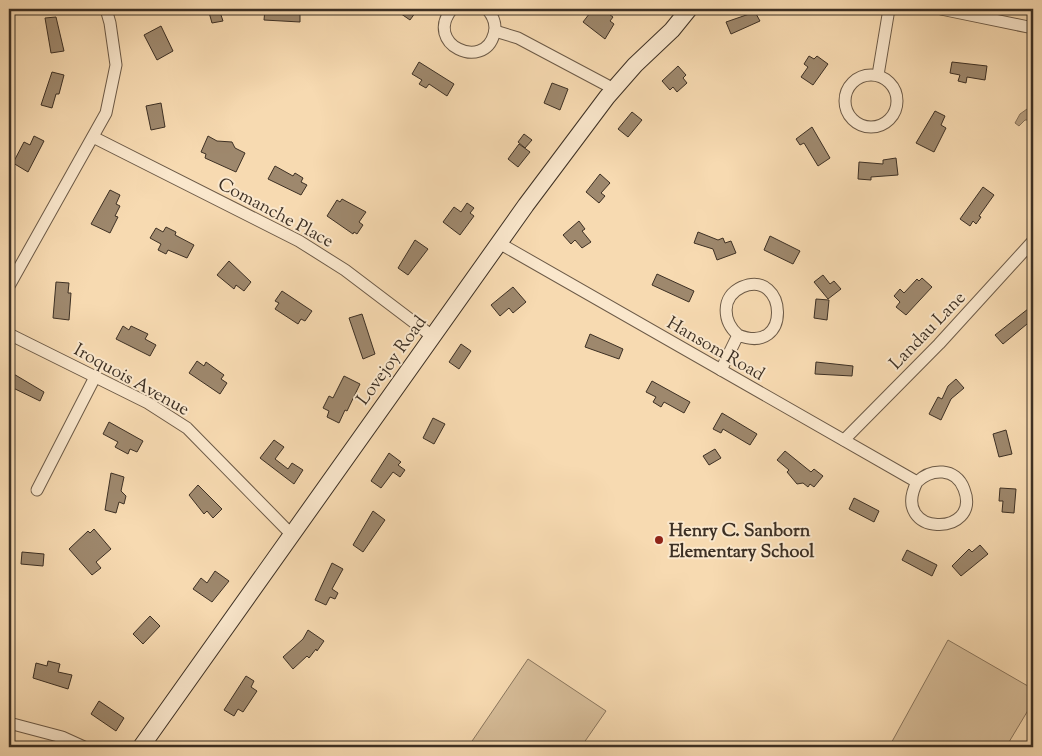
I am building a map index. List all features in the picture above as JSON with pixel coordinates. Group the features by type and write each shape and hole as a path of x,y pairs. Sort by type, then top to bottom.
{"main road":[{"name":"Lovejoy Road","path":"141,747 499,243 614,89 672,30 689,9"}],"street":[{"path":"9,286 106,113 116,65 106,9"},
{"path":"452,9 446,19 444,30 451,44 459,50 469,52 479,51 491,41 495,31 494,20 487,9"},
{"path":"878,75 889,9"},
{"path":"941,9 986,13 1033,28"},
{"path":"495,31 518,38 614,89"},
{"path":"878,75 892,84 896,92 896,109 886,123 878,126 861,126 848,114 845,97 853,82 860,77 878,75"},
{"name":"Comanche Place","path":"93,137 299,241 345,270 432,336"},
{"name":"Landau Lane","path":"844,440 939,344 1033,242"},
{"name":"Hansom Road","path":"499,243 917,482"},
{"path":"750,285 767,290 778,304 779,313 772,330 756,339 738,335 727,322 726,306 729,298 735,292 750,285"},
{"name":"Iroquois Avenue","path":"9,334 148,403 187,428 291,534"},
{"path":"721,370 738,335"},
{"path":"37,490 95,377"},
{"path":"940,471 957,478 966,493 964,511 958,518 942,526 933,526 918,516 912,499 917,482 923,476 940,471"},
{"path":"9,723 62,737 84,747"}],"shaded area":[{"path":"1027,109 1033,114 1032,120 1025,120 1019,126 1015,123 1020,114"},
{"path":"948,640 1033,689 1033,702 1006,747 889,747"},
{"path":"528,659 606,711 581,747 468,747"}],"building":[{"path":"208,9 219,9 223,21 212,23"},
{"path":"265,9 300,10 300,22 264,20"},
{"path":"394,9 418,9 410,20"},
{"path":"593,9 602,9 613,17 610,21 614,24 605,39 583,22"},
{"path":"755,12 760,21 731,34 726,22"},
{"path":"56,17 64,51 51,53 45,18"},
{"path":"161,26 173,51 157,60 144,35"},
{"path":"809,56 814,59 817,56 828,64 813,85 801,77 808,67 804,64"},
{"path":"419,62 454,84 447,96 429,84 426,88 419,84 422,80 412,74"},
{"path":"952,62 987,66 985,80 967,77 966,83 958,81 960,75 950,73"},
{"path":"678,66 686,75 683,78 687,83 677,92 673,87 670,90 662,81"},
{"path":"52,72 64,75 59,94 56,94 52,108 41,105"},
{"path":"552,83 568,89 560,110 544,103"},
{"path":"161,103 165,127 151,130 146,106"},
{"path":"935,111 945,116 941,125 946,128 934,152 916,143"},
{"path":"632,112 642,120 628,137 618,129"},
{"path":"812,127 830,158 818,166 804,143 800,145 796,139"},
{"path":"524,134 532,140 525,148 518,142"},
{"path":"34,136 44,141 28,172 13,163 24,142 30,145"},
{"path":"208,136 217,141 232,142 235,148 245,153 236,172 205,158 206,154 201,152"},
{"path":"519,144 530,152 518,167 508,159"},
{"path":"896,158 898,175 871,177 871,180 858,179 859,162 883,164 883,160"},
{"path":"275,166 293,176 295,173 303,178 301,182 307,185 301,195 268,179"},
{"path":"600,174 610,183 601,193 605,196 599,203 586,192"},
{"path":"983,187 994,195 979,216 981,217 976,224 973,221 970,226 960,219"},
{"path":"110,190 120,195 116,204 120,206 115,216 118,217 110,233 91,224"},
{"path":"342,199 366,212 359,222 363,225 357,234 354,232 353,234 327,216 337,200 340,202"},
{"path":"467,203 474,208 470,213 474,216 460,235 443,222 454,207 461,212"},
{"path":"579,221 585,229 582,231 591,242 582,248 575,240 571,244 563,235"},
{"path":"166,227 176,232 175,235 194,245 187,258 168,250 166,254 158,250 161,244 150,238 156,228 163,232"},
{"path":"698,232 718,240 723,238 725,243 731,241 736,253 717,260 713,249 694,243"},
{"path":"770,236 800,251 793,264 764,250"},
{"path":"415,240 428,249 408,275 398,268"},
{"path":"229,261 251,282 244,291 236,285 234,289 217,275"},
{"path":"657,274 694,291 689,302 652,285"},
{"path":"823,275 830,284 834,281 841,289 828,299 814,282"},
{"path":"922,278 932,287 906,315 896,307 900,302 894,296 900,289 904,293 917,279 919,281"},
{"path":"56,282 69,283 68,293 71,293 69,320 53,318"},
{"path":"513,287 526,302 513,313 509,308 500,316 491,305"},
{"path":"282,291 312,311 305,321 301,319 298,324 275,309 279,303 275,301"},
{"path":"816,299 829,300 827,320 814,318"},
{"path":"1033,305 1033,319 1003,344 995,335"},
{"path":"362,314 375,354 363,359 349,318"},
{"path":"123,326 129,330 131,326 148,334 145,339 156,345 150,356 116,339"},
{"path":"590,334 623,349 619,359 585,347"},
{"path":"461,344 471,351 459,369 449,362"},
{"path":"197,361 204,366 206,362 224,375 221,379 227,383 220,394 189,373"},
{"path":"816,362 853,366 852,376 815,374"},
{"path":"12,373 44,392 40,401 9,386"},
{"path":"344,376 360,384 339,423 327,417 329,411 323,408 329,396 333,398"},
{"path":"956,379 964,388 951,399 941,420 929,414 938,397 942,399 948,386"},
{"path":"652,381 690,402 684,413 664,402 661,407 653,402 656,397 646,392"},
{"path":"722,413 757,434 750,445 723,429 721,433 713,429"},
{"path":"433,418 445,424 434,444 423,438"},
{"path":"109,422 143,441 137,452 130,449 128,454 115,447 118,442 103,434"},
{"path":"1006,430 1012,454 999,457 993,434"},
{"path":"274,440 284,447 275,459 288,469 292,463 303,470 294,484 260,458"},
{"path":"715,449 721,458 709,465 703,456"},
{"path":"785,451 811,472 814,469 823,476 814,487 810,484 808,487 803,483 797,484 787,472 789,470 777,460"},
{"path":"389,453 401,462 398,465 405,470 400,477 393,472 381,488 371,481"},
{"path":"111,473 124,477 121,491 126,496 124,504 119,502 116,513 105,510"},
{"path":"198,485 222,509 213,518 207,511 204,514 189,495"},
{"path":"1000,488 1016,489 1014,513 1002,512 1003,501 999,501"},
{"path":"854,498 879,511 874,522 849,509"},
{"path":"373,511 385,520 363,552 353,545"},
{"path":"94,529 111,549 96,562 101,568 92,575 69,549 88,531 90,533"},
{"path":"980,545 988,554 961,576 952,566 969,549 972,552"},
{"path":"907,550 937,565 932,576 902,560"},
{"path":"22,552 44,554 43,566 21,564"},
{"path":"332,563 343,569 332,589 338,593 335,599 330,597 326,605 315,600"},
{"path":"215,571 229,581 212,602 193,589 201,578 207,583"},
{"path":"150,616 160,626 143,644 133,634"},
{"path":"308,630 324,641 317,651 316,649 309,658 307,656 293,669 283,657 303,639"},
{"path":"48,661 60,664 58,672 72,675 68,689 33,678 36,663 47,666"},
{"path":"246,676 254,681 251,687 257,691 243,712 238,709 234,716 224,710"},
{"path":"99,701 124,718 116,731 91,714"}],"place":[{"name":"Henry C. Sanborn Elementary School","path":"659,540"}]}
